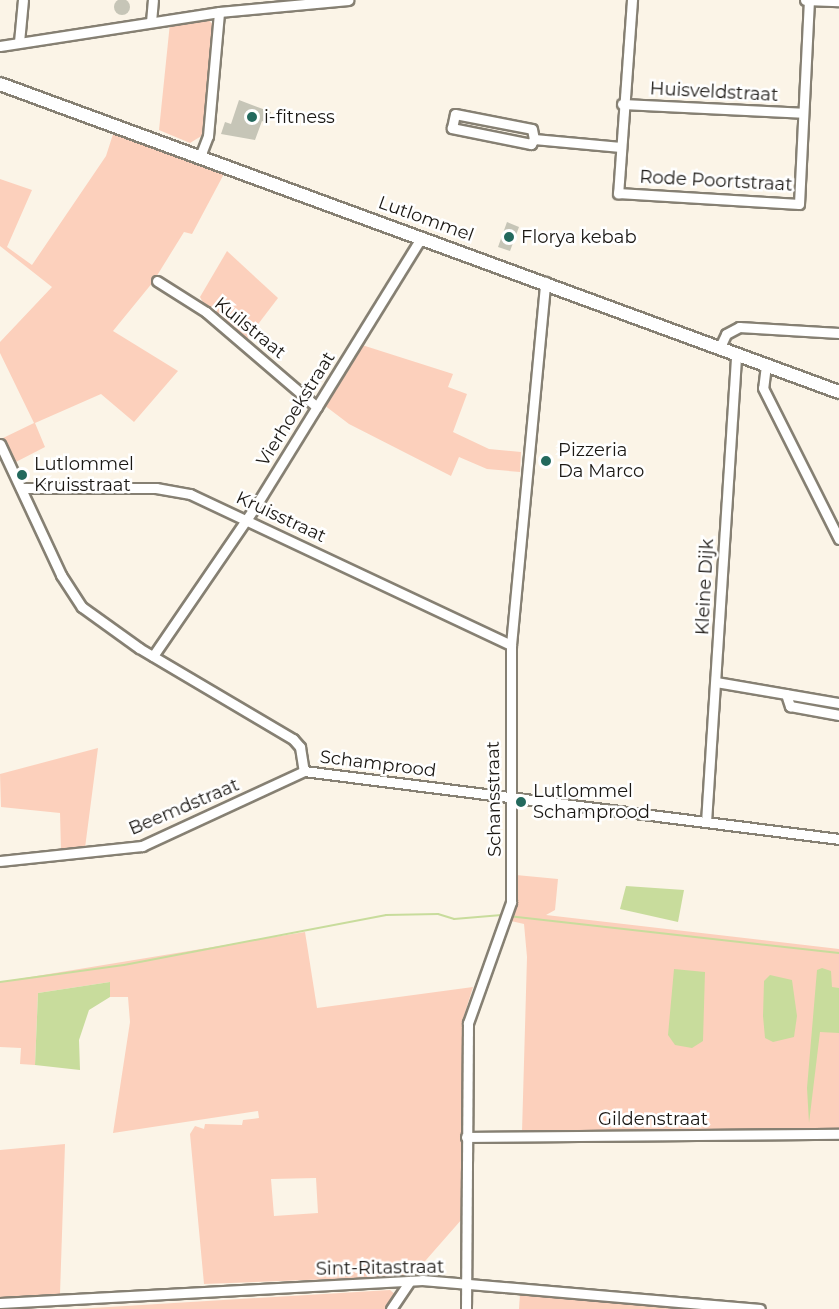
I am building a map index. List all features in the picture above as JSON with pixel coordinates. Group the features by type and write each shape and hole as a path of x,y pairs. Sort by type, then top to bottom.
{"main road":[{"name":"Lutlommel","path":"0,84 201,154 839,392"}],"street":[{"path":"19,42 23,0"},
{"path":"151,22 153,0"},
{"path":"0,46 219,12 348,0"},
{"path":"534,139 621,147 622,104 632,0"},
{"path":"807,0 839,1"},
{"name":"Rode Poortstraat","path":"621,147 618,193 799,204 807,0"},
{"path":"201,154 208,136 219,12"},
{"name":"Huisveldstraat","path":"622,104 803,113"},
{"path":"454,114 532,129 534,139 531,144 452,128 454,114"},
{"name":"Vierhoekstraat","path":"153,656 247,518 422,237"},
{"name":"Kuilstraat","path":"157,281 232,333 317,407"},
{"name":"Schansstraat","path":"466,1309 469,1011 509,917 513,798 511,645 540,298 545,282"},
{"path":"720,347 726,334 739,327 839,333"},
{"name":"Kleine Dijk","path":"706,822 736,354"},
{"path":"766,365 763,388 839,539"},
{"name":"Schamprood","path":"0,444 71,594 99,621 293,740 300,747 304,771 839,839"},
{"name":"Kruisstraat","path":"21,489 172,489 247,518 511,645"},
{"path":"716,682 839,703"},
{"path":"786,694 790,706 839,715"},
{"name":"Beemdstraat","path":"0,861 142,846 304,771"},
{"name":"Gildenstraat","path":"466,1137 839,1134"},
{"path":"391,1309 410,1281"},
{"name":"Sint-Ritastraat","path":"0,1303 410,1281 760,1309"}],"shaded area":[{"path":"207,18 214,26 203,135 190,143 159,130 170,23"},
{"path":"115,128 225,172 192,234 184,232 153,282 113,331 178,371 134,422 101,394 35,423 45,447 12,464 1,439 34,423 0,353 0,342 52,287 0,246 0,179 32,190 7,247 32,265 106,156"},
{"path":"227,251 278,298 246,340 206,308 200,297"},
{"path":"362,345 453,374 448,387 467,394 453,432 489,449 521,452 520,472 487,469 459,457 451,476 349,424 324,405"},
{"path":"98,748 85,848 61,850 60,813 1,807 0,774"},
{"path":"516,875 558,879 555,910 546,915 839,949 839,1129 522,1132 527,957 524,924 511,921"},
{"path":"626,886 684,890 678,922 620,909"},
{"path":"305,932 317,1008 473,987 462,1022 462,1219 412,1276 204,1284 190,1134 195,1126 204,1129 205,1124 242,1125 243,1120 259,1118 258,1111 113,1133 130,1022 128,997 110,997 110,982 38,993 35,1065 20,1064 21,1048 0,1047 0,982","holes":["316,1178 318,1213 274,1216 271,1179"]},
{"path":"822,968 831,971 832,987 839,988 839,1033 820,1032 809,1123 807,1088 817,970"},
{"path":"674,969 705,972 703,1041 692,1048 675,1045 668,1035"},
{"path":"770,975 792,980 797,1016 794,1037 773,1042 765,1038 763,1016 764,981"},
{"path":"110,982 110,997 89,1010 79,1040 80,1070 35,1065 38,993"},
{"path":"65,1144 60,1294 0,1298 0,1150"},
{"path":"390,1290 396,1295 386,1309 76,1309"},
{"path":"520,1294 637,1304 695,1309 519,1309"}],"building":[{"path":"119,-1 125,-1 130,7 128,13 119,15 114,10 114,4"},
{"name":"i-fitness","path":"239,100 271,112 267,123 262,121 255,140 221,134 225,122 231,124"},
{"name":"Florya kebab","path":"507,222 519,227 510,251 498,247"}],"waterway":[{"path":"0,982 124,965 386,915 438,914 454,919 502,915"},
{"path":"508,916 839,953"}],"place":[{"name":"i-fitness","path":"252,117"},
{"name":"Florya kebab","path":"509,237"},
{"name":"Pizzeria Da Marco","path":"546,461"},
{"name":"Lutlommel Kruisstraat","path":"22,475"},
{"name":"Lutlommel Schamprood","path":"521,802"}]}
